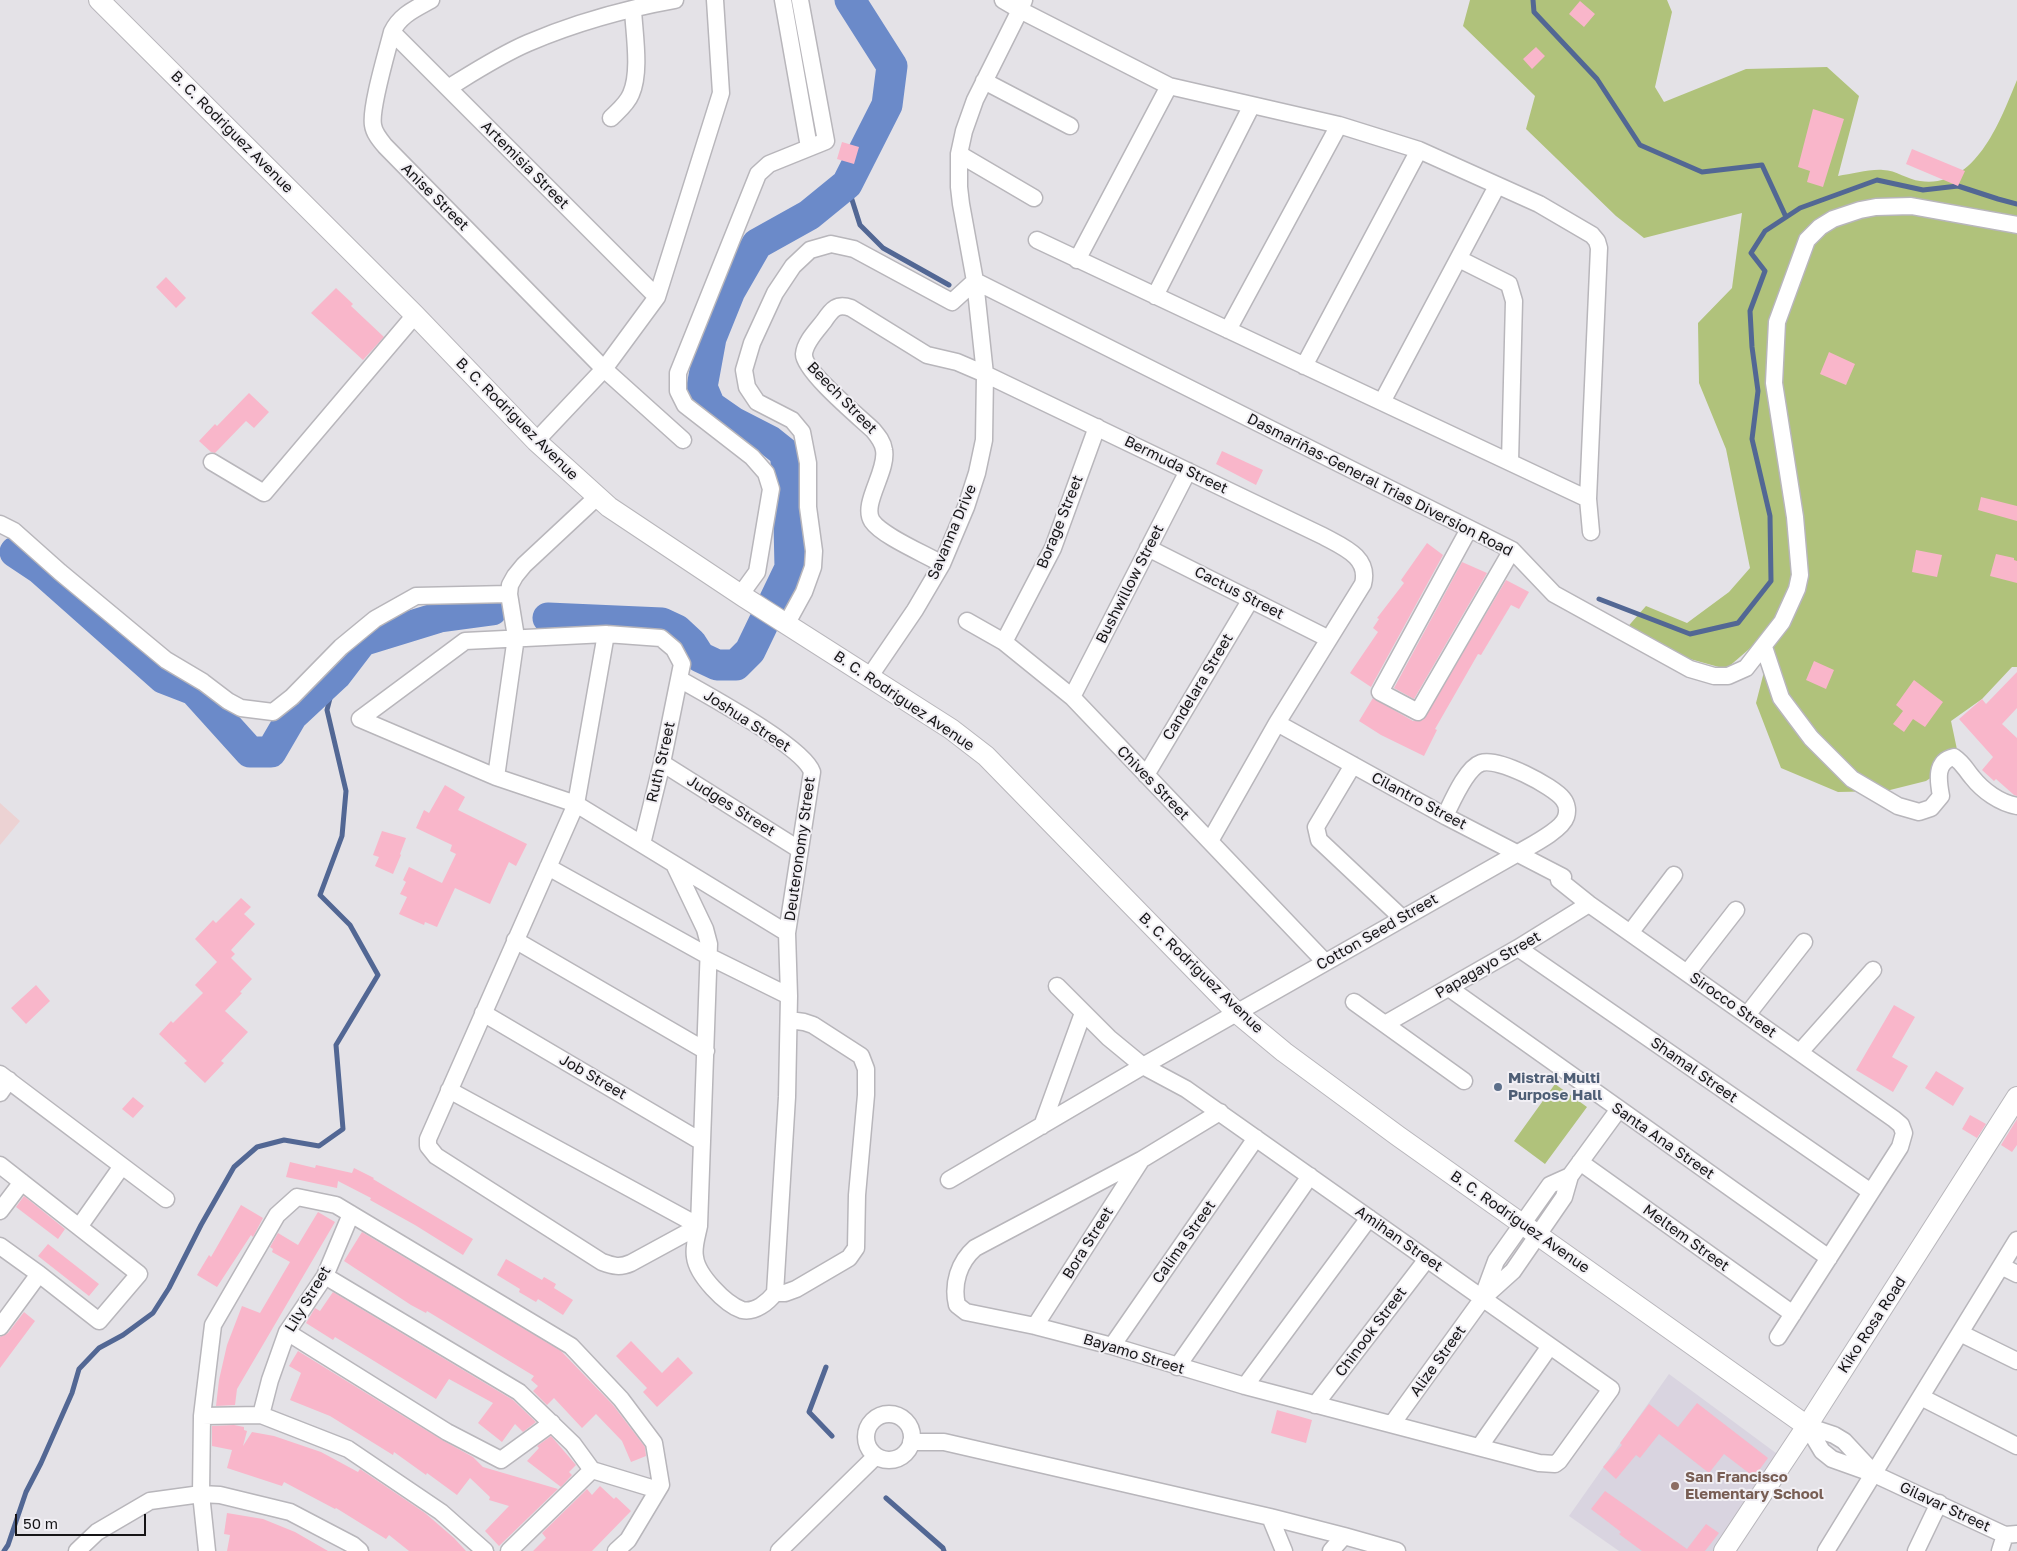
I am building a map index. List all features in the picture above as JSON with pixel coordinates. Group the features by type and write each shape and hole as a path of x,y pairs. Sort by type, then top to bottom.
{"street":[{"name":"B. C. Rodriguez Avenue","path":"99,0 415,314 536,441 597,497 609,507 742,595 951,729 986,756 1237,1013 1299,1064 1807,1426"},
{"name":"Anise Street","path":"431,0 403,16 392,32 373,111 373,127 378,136 384,146 604,369 684,440"},
{"path":"448,88 528,43 582,22 675,0"},
{"path":"536,441 604,369 657,298 721,93 715,0"},
{"path":"782,0 809,147"},
{"path":"742,595 757,572 771,488 766,473 752,458 685,405 678,391 678,374 758,174 769,164 826,141 800,0"},
{"path":"1002,0 1022,5 1169,86 1339,125 1419,150 1539,204 1582,228 1597,241 1599,248 1588,498 1591,532"},
{"name":"Savanna Drive","path":"870,676 915,610 942,564 966,507 977,473 984,440 985,374 975,281 959,187 959,154 969,114 1022,5"},
{"path":"611,118 622,108 631,95 635,81 633,9"},
{"name":"Artemisia Street","path":"392,32 657,298"},
{"path":"984,81 1070,126"},
{"path":"1077,260 1169,86"},
{"path":"1155,296 1252,105"},
{"path":"1228,330 1339,125"},
{"path":"1304,366 1419,150"},
{"path":"959,154 1034,198"},
{"path":"1382,402 1497,186"},
{"name":"Dasmariñas-General Trias Diversion Road","path":"975,281 1512,550 1554,594 1690,669 1714,676 1728,676 1746,668 1764,647 1791,605 1800,575 1795,517 1774,383 1777,322 1807,240 1820,227 1833,219 1876,207 1911,206 2017,225"},
{"path":"1037,240 1588,498"},
{"path":"784,622 804,592 813,568 814,551 808,507 808,463 802,432 792,420 757,402 747,387 744,370 752,343 775,293 793,266 810,250 831,244 854,249 952,302 975,281"},
{"path":"1459,259 1509,284 1514,301 1510,462"},
{"name":"Beech Street","path":"942,564 887,534 871,520 870,504 884,463 882,444 873,430 810,368 805,360 804,353 806,345 830,312 836,306 843,305 859,311 927,355 957,362 985,374"},
{"path":"212,462 264,493 415,314"},
{"name":"Bermuda Street","path":"985,374 1323,536 1354,554 1362,563 1366,574 1363,584 1329,639"},
{"name":"Borage Street","path":"1004,642 1053,548 1097,427"},
{"name":"Bushwillow Street","path":"1072,697 1188,471"},
{"path":"597,497 524,565 510,585 509,594 516,638 496,777 576,804 787,933"},
{"path":"0,524 14,531 166,660 203,682 228,702 241,708 272,712 292,697 341,646 375,619 416,596 509,594"},
{"path":"1469,528 1380,692 1418,712 1512,550"},
{"name":"Cactus Street","path":"1148,548 1329,639"},
{"name":"Candelara Street","path":"1146,775 1251,599"},
{"name":"Chives Street","path":"967,621 1004,642 1072,697 1325,962"},
{"path":"606,634 576,804 449,1090 428,1139 428,1146 436,1156 602,1262 621,1267 699,1226"},
{"name":"Ruth Street","path":"496,777 360,719 465,641 606,634 661,638 669,643 679,655 682,664 662,763 642,844"},
{"path":"1210,841 1277,723 1329,639"},
{"path":"1764,647 1781,698 1811,738 1852,779 1898,806 1919,812 1931,808 1941,796 1937,778 1941,764 1948,758 1954,757 1963,763 1972,778 1998,800 2017,806"},
{"name":"Joshua Street","path":"680,680 737,711 801,756 810,766"},
{"name":"Cilantro Street","path":"1277,723 1445,816 1518,853 1561,879"},
{"name":"Cotton Seed Street","path":"949,1180 1143,1066 1518,853 1556,829 1566,819 1567,809 1564,800 1554,790 1491,761 1480,763 1464,781 1445,816"},
{"name":"Judges Street","path":"662,763 800,850"},
{"path":"1353,765 1316,826 1319,840 1402,918"},
{"name":"Deuteronomy Street","path":"775,1293 787,1097 789,996 787,933 811,779 810,766"},
{"path":"674,864 705,929 710,957 699,1226 695,1242 695,1257 700,1273 713,1288 731,1304 744,1310 755,1309 769,1300 775,1293 785,1293 796,1289 849,1258 856,1248 857,1195 866,1095 866,1069 861,1056 813,1025 788,1020"},
{"path":"548,867 710,957 789,996"},
{"path":"1630,933 1674,875"},
{"name":"Sirocco Street","path":"1561,879 1589,904 1800,1052 1894,1119 1901,1126 1904,1133 1900,1147 1871,1192"},
{"name":"Papagayo Street","path":"1385,1024 1518,948 1589,904"},
{"path":"1687,973 1736,910"},
{"path":"515,940 706,1051"},
{"path":"1746,1015 1804,942"},
{"name":"Shamal Street","path":"1518,948 1871,1192"},
{"path":"1800,1052 1873,970"},
{"name":"Amihan Street","path":"1057,986 1109,1038 1143,1066 1186,1089 1220,1112 1611,1389"},
{"name":"Santa Ana Street","path":"1449,988 1828,1258"},
{"path":"1354,1002 1464,1082"},
{"name":"Job Street","path":"483,1013 702,1142"},
{"path":"1042,1126 1083,1013"},
{"path":"3,1082 166,1199"},
{"path":"449,1090 699,1226"},
{"name":"Kiko Rosa Road","path":"1724,1551 1807,1426 2017,1097"},
{"path":"1580,1162 1619,1109"},
{"name":"Bayamo Street","path":"1220,1112 1141,1160 975,1248 962,1264 955,1284 954,1295 956,1305 966,1312 1035,1326 1112,1346 1177,1367 1315,1406 1480,1446 1539,1463 1555,1464 1564,1455 1611,1389"},
{"name":"Calima Street","path":"1112,1346 1256,1138"},
{"name":"Bora Street","path":"1035,1326 1141,1160"},
{"name":"Alize Street","path":"1392,1424 1483,1298 1496,1261 1530,1230 1550,1185 1570,1176 1580,1162"},
{"name":"Meltem Street","path":"1580,1162 1793,1314"},
{"path":"0,1165 138,1274 99,1322 39,1274 0,1246"},
{"path":"79,1227 122,1166"},
{"path":"1177,1367 1310,1176"},
{"path":"0,1211 22,1182"},
{"path":"1778,1337 1871,1192"},
{"path":"207,1551 201,1494 202,1416 213,1325 277,1215 297,1197 336,1205 571,1346 621,1399 654,1443 661,1485 628,1540 616,1551"},
{"name":"Lily Street","path":"261,1415 270,1380 287,1332 325,1276 351,1214"},
{"path":"1245,1386 1369,1218"},
{"path":"1826,1551 2017,1240"},
{"name":"Chinook Street","path":"1315,1406 1427,1259"},
{"path":"2001,1266 2017,1274"},
{"path":"0,1327 39,1274"},
{"path":"325,1276 519,1392 573,1444 592,1470 658,1490"},
{"path":"287,1332 447,1432 500,1460 552,1423"},
{"path":"1960,1334 2017,1361"},
{"path":"1480,1446 1550,1346"},
{"path":"1921,1397 2017,1446"},
{"path":"202,1416 261,1415 348,1449 441,1512 485,1551"},
{"path":"884,1415 898,1417 909,1427 911,1442 904,1455 890,1460 876,1456 870,1451 866,1437 871,1423 884,1415"},
{"name":"Gilavar Street","path":"1807,1426 1834,1435 1844,1441 1874,1474 2011,1534"},
{"path":"911,1442 944,1442 1270,1517 1397,1551"},
{"path":"779,1551 876,1456"},
{"path":"509,1551 592,1470"},
{"path":"77,1551 96,1532 150,1502 201,1494 220,1494 290,1512 353,1545 360,1551"},
{"path":"1916,1551 1939,1503"},
{"path":"1270,1517 1284,1551"},
{"path":"2000,1551 2011,1534"},
{"path":"1331,1551 1344,1536"}],"shaded area":[{"path":"0,803 20,821 0,845"},
{"name":"San Francisco Elementary School","path":"1669,1374 1780,1456 1714,1551 1619,1551 1569,1516"}],"green space":[{"path":"1470,0 1667,0 1672,12 1655,87 1664,102 1746,69 1827,67 1859,96 1838,176 1883,170 1920,181 1940,181 1956,174 1971,163 1983,149 2003,114 2017,80 2017,667 2012,667 1982,699 1951,721 1959,759 1926,781 1886,791 1838,792 1781,768 1756,703 1766,664 1755,644 1726,669 1672,654 1624,631 1646,606 1687,623 1729,592 1750,568 1726,449 1699,383 1698,323 1732,288 1742,213 1644,238 1616,216 1526,129 1535,96 1463,26"},
{"path":"1555,1084 1587,1107 1545,1164 1514,1141"}],"building":[{"path":"1580,1 1595,14 1584,27 1569,14"},
{"path":"1536,47 1545,56 1532,69 1523,59"},
{"path":"1813,109 1844,119 1823,187 1807,182 1810,171 1798,167"},
{"path":"842,142 859,147 854,164 837,159"},
{"path":"1912,149 1965,171 1958,186 1906,164"},
{"path":"166,277 186,298 176,308 156,287"},
{"path":"336,288 353,304 351,306 384,337 363,360 311,313"},
{"path":"1829,352 1855,364 1846,385 1820,374"},
{"path":"249,393 269,412 254,428 246,421 215,453 211,452 199,441 215,424 217,426"},
{"path":"1222,451 1263,470 1256,485 1216,464"},
{"path":"1981,497 2017,506 2017,521 1978,510"},
{"path":"1427,543 1443,555 1371,687 1350,673 1378,632 1373,628 1379,619 1377,618 1404,583 1401,580"},
{"path":"1916,550 1942,555 1937,577 1912,572"},
{"path":"1996,554 2014,558 2017,561 2017,583 1990,576"},
{"path":"1462,562 1487,573 1414,699 1394,688"},
{"path":"1506,580 1529,592 1519,609 1511,605 1481,655 1478,654 1435,729 1437,730 1424,756 1381,735 1359,721 1373,698 1413,721 1423,720"},
{"path":"1814,661 1834,670 1826,689 1806,680"},
{"path":"2017,672 2017,708 2002,724 2017,738 2017,796 1996,779 1994,781 1982,770 1993,757 1959,719 1982,699 1986,704"},
{"path":"1914,680 1943,702 1925,727 1913,719 1904,732 1893,724 1903,711 1896,705"},
{"path":"445,785 465,797 458,810 527,844 516,866 509,862 490,904 455,888 437,927 425,922 424,925 399,914 407,897 400,894 406,882 403,880 409,867 442,883 456,854 450,851 452,845 416,828 424,810 429,813"},
{"path":"382,831 406,838 393,874 375,866 379,857 373,855"},
{"path":"241,898 251,907 244,914 255,924 231,950 235,954 231,958 252,979 225,1011 248,1032 221,1061 224,1063 205,1083 184,1063 187,1061 159,1034 203,993 195,985 217,962 195,939 213,920 216,923"},
{"path":"36,985 50,1001 26,1024 11,1008"},
{"path":"1894,1005 1915,1017 1892,1057 1908,1066 1893,1092 1856,1070"},
{"path":"1936,1071 1964,1088 1953,1106 1925,1088"},
{"path":"133,1097 144,1106 133,1118 122,1109"},
{"path":"1970,1115 1986,1124 1977,1138 1962,1129"},
{"path":"2017,1119 2017,1145 2012,1152 2001,1145"},
{"path":"290,1162 315,1168 316,1165 352,1173 354,1168 374,1178 473,1239 463,1255 370,1200 371,1198 338,1181 337,1188 286,1177"},
{"path":"24,1196 65,1229 58,1239 16,1207"},
{"path":"241,1205 263,1218 253,1237 251,1235 217,1287 197,1275 209,1255 211,1257"},
{"path":"318,1212 335,1222 237,1389 235,1405 216,1406 219,1380 227,1345 242,1306 260,1313 290,1262 272,1252 273,1249 270,1247 278,1233 298,1245"},
{"path":"362,1232 561,1351 613,1405 645,1447 646,1456 631,1462 622,1441 596,1414 582,1428 554,1398 547,1405 533,1391 538,1386 531,1380 534,1376 427,1311 426,1313 411,1305 344,1261"},
{"path":"48,1244 99,1284 89,1296 38,1256"},
{"path":"506,1259 542,1280 544,1277 556,1284 554,1288 573,1300 563,1315 538,1299 536,1302 519,1292 520,1289 497,1275"},
{"path":"333,1292 513,1400 536,1422 523,1432 515,1424 502,1442 478,1423 493,1403 449,1379 436,1399 335,1337 333,1340 306,1323 315,1308 320,1311"},
{"path":"24,1312 35,1321 0,1368 0,1337 8,1333"},
{"path":"631,1341 662,1373 678,1357 693,1373 657,1407 643,1392 647,1388 616,1356"},
{"path":"298,1351 442,1440 473,1457 483,1467 558,1489 499,1546 485,1531 509,1506 489,1500 490,1497 470,1478 457,1495 394,1452 393,1455 330,1416 290,1400 301,1373 289,1366"},
{"path":"1697,1403 1768,1458 1754,1477 1724,1454 1709,1473 1659,1434 1640,1458 1636,1455 1616,1479 1603,1467 1622,1445 1620,1443 1649,1404 1678,1427"},
{"path":"1277,1410 1312,1420 1306,1443 1271,1433"},
{"path":"234,1425 244,1427 244,1430 247,1431 243,1446 252,1432 274,1436 321,1452 358,1472 360,1469 425,1513 466,1551 409,1551 389,1535 386,1539 336,1508 284,1482 282,1486 227,1468 232,1450 212,1446 212,1426"},
{"path":"551,1436 576,1465 569,1472 572,1475 561,1487 527,1461 539,1448 537,1446"},
{"path":"600,1486 631,1511 592,1551 533,1551 546,1538 542,1533 587,1489 592,1495"},
{"path":"1605,1491 1687,1549 1706,1524 1719,1533 1705,1551 1642,1551 1591,1509"},
{"path":"227,1513 263,1519 295,1532 328,1551 227,1551 230,1535 224,1534"}],"waterway":[{"path":"548,618 662,623 677,630 691,643 700,657 717,665 736,665 750,651 790,568 788,478 785,453 770,441 733,422 710,406 702,387 711,338 730,291 757,244 809,215 847,184 887,105 892,66 850,0"},
{"path":"1533,0 1534,12 1597,79 1640,145 1702,172 1762,165 1786,217"},
{"path":"1599,599 1690,634 1738,623 1771,581 1770,516 1752,439 1758,391 1752,347 1750,311 1765,271 1751,253 1765,231 1800,208 1877,180 1923,190 1958,186 2017,204"},
{"path":"847,184 860,225 883,248 949,285"},
{"path":"15,552 39,568 163,678 194,690 250,752 271,752 292,716 336,675 362,641 440,617 492,610"},
{"path":"4,1551 8,1545 26,1492 72,1393 79,1369 99,1348 123,1335 153,1313 169,1288 201,1225 234,1167 257,1147 284,1140 319,1146 343,1129 336,1045 378,975 350,925 320,895 342,836 346,791 327,710 336,675"},
{"path":"826,1367 809,1412 832,1436"},
{"path":"886,1498 943,1548 944,1551"}],"place":[{"name":"Mistral Multi Purpose Hall","path":"1498,1087"},
{"name":"San Francisco Elementary School","path":"1675,1486"}]}
